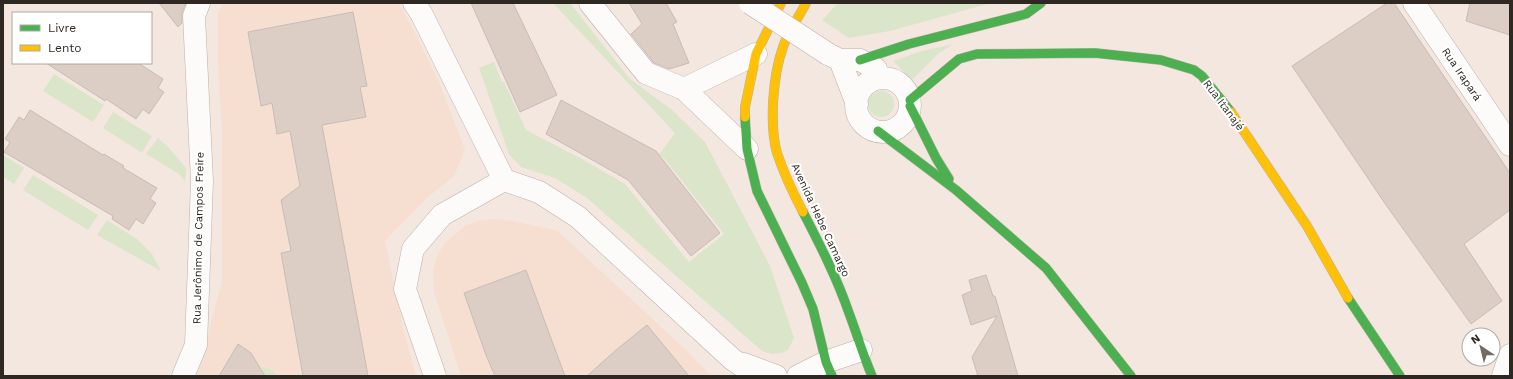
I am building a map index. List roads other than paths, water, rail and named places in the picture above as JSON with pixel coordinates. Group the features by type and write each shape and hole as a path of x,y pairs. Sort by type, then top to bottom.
{"street":[{"name":"Rua Jerônimo de Campos Freire","path":"183,376 196,345 202,181 194,22 195,11 199,3"},
{"path":"414,3 421,13 504,180 539,192 578,217 732,359 757,376"},
{"path":"590,3 646,73 684,89 747,149"},
{"path":"750,3 843,58 872,66 890,79 898,82 905,89 936,158 956,190"},
{"path":"781,3 756,54 745,107 747,149 757,191 802,283 812,309 829,369"},
{"name":"Avenida Hebe Camargo","path":"806,3 783,46 775,82 773,129 776,152 788,182 829,264 849,312 861,350 872,376"},
{"path":"843,58 909,44 1026,14 1041,3"},
{"name":"Rua Irapará","path":"1414,3 1510,145"},
{"name":"Rua Itanajé","path":"910,103 959,59 977,54 1094,53 1161,60 1194,70 1202,76 1225,103 1307,226 1352,305 1400,376"},
{"path":"684,89 756,54"},
{"path":"843,58 857,104 859,116 863,123 878,131 956,190 1046,268 1082,312 1118,367 1131,376"},
{"path":"857,104 860,91 866,84 877,79 890,79"},
{"path":"878,131 887,131 896,128 903,122 908,115 910,103"},
{"path":"435,376 405,289 413,249 442,215 504,180"},
{"path":"798,376 829,369 861,350"},
{"path":"732,359 776,376"}]}
